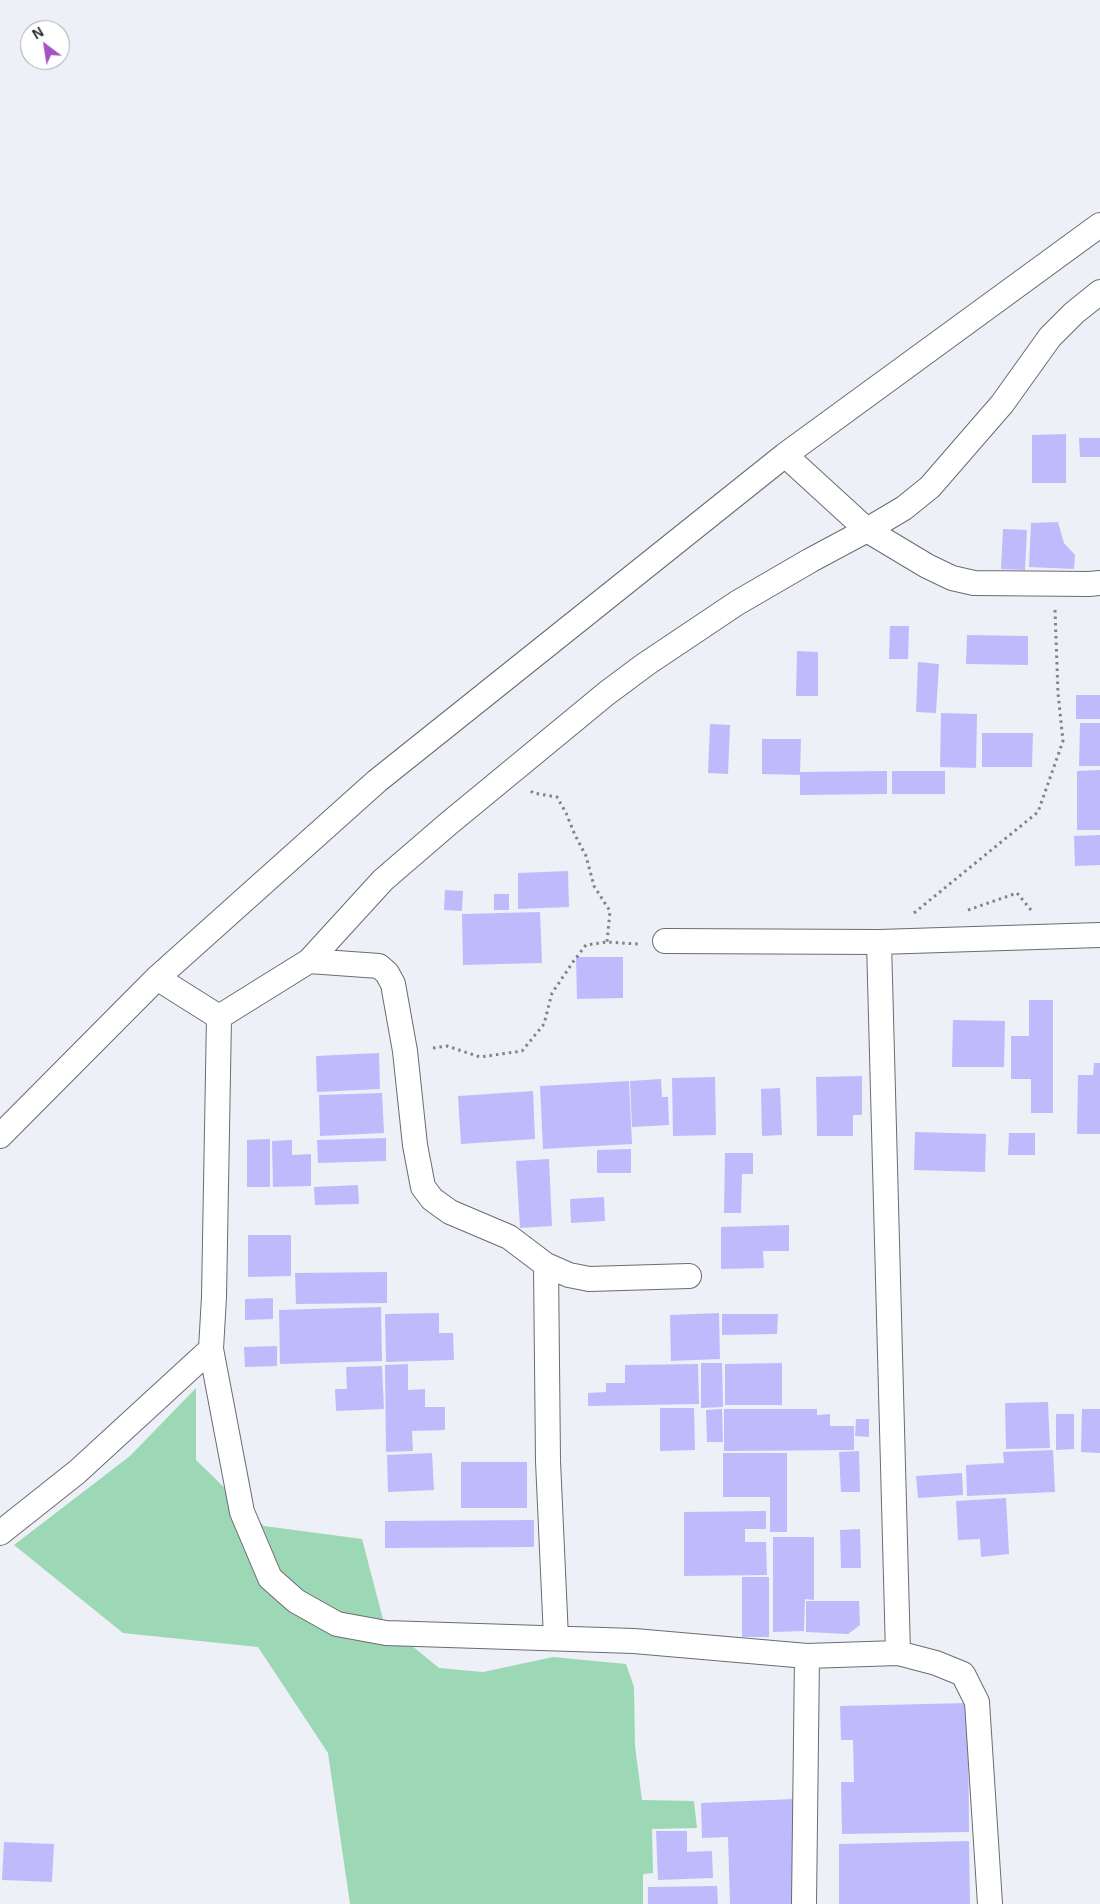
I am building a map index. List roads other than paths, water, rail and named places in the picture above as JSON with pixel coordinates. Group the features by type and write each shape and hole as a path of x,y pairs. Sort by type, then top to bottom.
{"street":[{"path":"0,1136 157,978 377,781 785,455 1100,225"},
{"path":"219,1017 309,961 383,880 570,722 646,664 737,603 904,508 930,487 1002,404 1050,337 1074,313 1100,292"},
{"path":"785,455 867,530 926,566 952,578 974,583 1100,583"},
{"path":"665,941 879,942 1100,935"},
{"path":"879,942 898,1653"},
{"path":"309,961 379,966 388,973 393,984 405,1051 415,1145 423,1187 432,1199 450,1212 509,1237 546,1265 569,1275 589,1279 689,1276"},
{"path":"157,978 219,1017"},
{"path":"219,1017 214,1287 211,1349 242,1512 270,1578 296,1601 338,1624 386,1633 522,1639 556,1638 634,1641 807,1656 898,1653 936,1662 963,1674 978,1702 990,1904"},
{"path":"546,1265 548,1461 556,1638"},
{"path":"0,1532 77,1472 211,1349"},
{"path":"804,1904 807,1656"}]}
